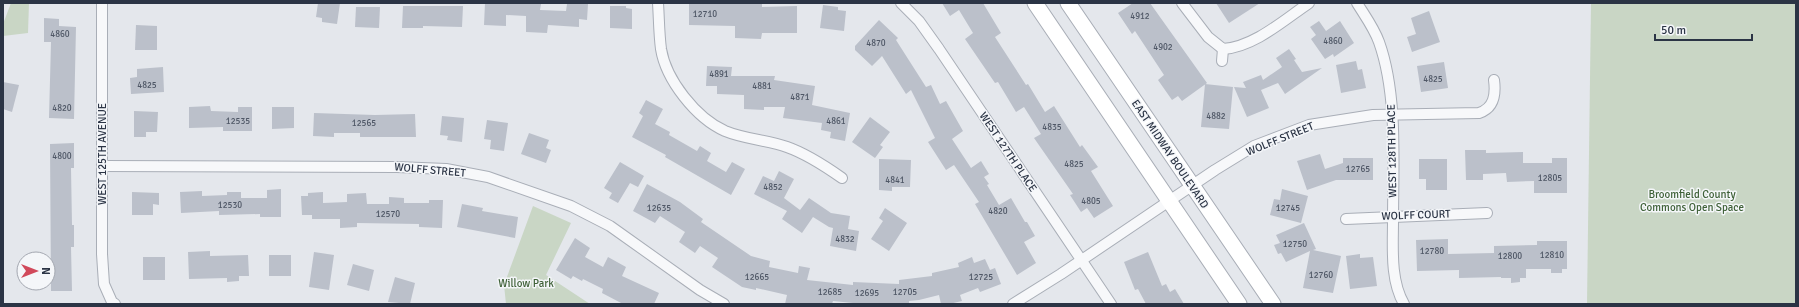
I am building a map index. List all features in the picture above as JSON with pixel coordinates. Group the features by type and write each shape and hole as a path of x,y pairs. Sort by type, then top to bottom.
{"main road":[{"path":"1035,3 1239,304"},
{"name":"EAST MIDWAY BOULEVARD","path":"1068,3 1273,304"}],"street":[{"name":"WEST 125TH AVENUE","path":"102,3 102,254 104,284 112,303"},
{"path":"658,3 661,49 665,63 672,79 687,101 700,114 723,130 797,151 821,163 842,178"},
{"name":"WEST 127TH PLACE","path":"901,3 919,21 927,32 1111,304"},
{"path":"1182,3 1208,37 1223,48 1240,45 1263,34 1309,3"},
{"name":"WEST 128TH PLACE","path":"1357,3 1374,30 1388,70 1392,115 1393,256 1398,289 1404,304"},
{"path":"1222,61 1223,48"},
{"name":"WOLFF STREET","path":"1013,304 1192,185 1254,146 1309,125 1373,115 1468,114 1484,111 1492,104 1495,97 1494,80"},
{"name":"WOLFF STREET","path":"102,166 397,167 446,169 488,177 571,206 610,226 700,290 724,304"},
{"name":"WOLFF COURT","path":"1346,219 1487,213"}],"green space":[{"path":"11,3 29,3 28,33 3,36 3,24"},
{"name":"Broomfield County Commons Open Space","path":"1591,3 1796,3 1796,304 1587,304"},
{"name":"Willow Park","path":"533,206 571,223 546,275 590,304 506,304 504,285"}],"building":[{"path":"318,3 340,3 337,24 322,22 322,18 316,17"},
{"path":"485,3 541,4 540,10 566,11 567,4 588,4 587,20 579,19 579,27 548,25 547,33 526,32 526,16 506,15 506,26 484,25"},
{"path":"689,3 762,3 762,7 797,6 797,33 762,33 761,39 735,38 735,26 689,25"},
{"path":"942,3 983,3 1001,33 995,37 1026,85 1028,84 1045,112 1054,106 1080,147 1082,145 1098,167 1091,171 1113,206 1094,218 1087,208 1081,212 1070,195 1073,194 1034,138 1041,134 1024,107 1016,112 998,82 995,83 965,39 973,33 959,10 950,16"},
{"path":"1133,3 1150,3 1207,83 1182,101 1178,96 1172,100 1158,80 1164,75 1135,31 1132,34 1118,13"},
{"path":"1216,3 1260,3 1229,23"},
{"path":"823,5 838,7 838,10 846,11 844,31 820,28"},
{"path":"403,6 463,6 462,27 423,26 423,28 402,28"},
{"path":"610,6 626,6 626,8 632,9 632,29 610,28"},
{"path":"356,7 380,7 379,28 355,27"},
{"path":"1429,11 1440,42 1412,52 1407,37 1416,34 1411,18"},
{"path":"44,18 59,19 59,26 76,27 74,119 49,118 51,42 44,42"},
{"path":"879,20 898,38 896,40 926,87 931,85 940,104 946,101 963,131 952,139 971,168 981,161 989,174 984,177 989,184 987,185 999,205 1011,198 1035,236 1024,242 1036,263 1017,275 975,204 979,202 954,165 946,170 928,142 935,138 911,90 906,94 882,56 872,66 855,50 855,46"},
{"path":"1319,21 1326,31 1340,21 1354,43 1334,57 1333,54 1325,59 1311,39 1316,35 1310,27"},
{"path":"136,25 157,26 157,50 135,50"},
{"path":"1289,49 1302,72 1322,68 1285,94 1278,83 1261,90 1269,108 1247,117 1234,87 1246,88 1243,82 1261,75 1263,80 1282,67 1276,58"},
{"path":"1356,61 1358,70 1362,69 1366,88 1341,93 1336,65"},
{"path":"1444,62 1448,88 1421,92 1417,66"},
{"path":"707,66 732,67 731,76 775,76 774,80 815,86 812,105 850,113 845,141 830,138 831,132 821,130 822,123 783,118 785,107 764,107 764,110 744,109 744,95 717,94 717,86 706,86"},
{"path":"163,67 164,92 131,94 130,78 137,77 137,69"},
{"path":"3,82 19,85 12,112 3,109"},
{"path":"1205,84 1233,87 1229,129 1201,127"},
{"path":"646,100 663,109 655,124 670,132 669,135 697,151 700,146 711,153 707,161 726,172 732,162 745,169 731,195 665,157 666,155 632,137 643,116 639,113"},
{"path":"210,106 211,111 238,112 238,107 252,107 252,131 223,131 223,127 189,128 189,107"},
{"path":"272,107 294,107 294,128 272,129"},
{"path":"134,111 158,112 157,132 146,132 146,137 134,137"},
{"path":"314,113 375,115 415,114 416,137 360,137 360,133 334,133 334,137 313,136"},
{"path":"442,116 464,118 462,142 447,140 448,136 440,135"},
{"path":"870,117 890,132 880,145 883,147 875,158 852,142"},
{"path":"487,120 508,123 504,151 490,149 491,140 484,139"},
{"path":"529,133 549,140 546,148 551,150 546,163 521,154"},
{"path":"74,143 74,168 71,168 72,225 74,225 74,247 71,247 72,291 56,291 56,251 51,251 50,144"},
{"path":"1465,150 1486,150 1486,153 1523,152 1523,163 1552,163 1552,158 1567,158 1567,193 1534,193 1534,181 1507,182 1506,173 1483,174 1483,180 1466,180"},
{"path":"1320,154 1325,169 1343,163 1343,158 1373,158 1373,180 1336,180 1307,190 1297,161"},
{"path":"879,159 911,160 910,187 892,187 892,191 879,190"},
{"path":"1419,159 1447,159 1447,190 1426,190 1426,179 1419,179"},
{"path":"620,162 644,176 638,187 630,183 618,203 609,198 612,193 604,188"},
{"path":"779,171 794,179 784,198 800,210 809,198 831,213 850,216 848,229 859,231 856,251 830,246 833,228 813,217 802,233 782,219 787,211 754,194 763,176 774,181"},
{"path":"647,184 680,202 703,219 701,222 751,256 770,261 769,267 798,273 799,266 810,268 807,280 853,285 853,282 899,284 899,280 932,276 932,273 959,267 958,263 972,257 974,263 985,259 990,270 995,268 1001,284 980,292 978,288 960,295 962,301 949,304 941,304 939,295 909,301 909,304 863,304 833,301 832,304 785,304 787,295 756,288 756,290 742,287 712,267 718,258 700,246 695,253 679,242 685,232 660,216 655,223 633,211"},
{"path":"281,189 281,217 260,217 260,214 219,215 219,211 181,213 180,192 202,191 202,196 227,195 227,192 241,192 241,198 267,198 267,190"},
{"path":"1282,189 1308,196 1301,223 1270,215 1274,199 1280,200"},
{"path":"132,192 159,193 159,205 153,204 153,215 132,215"},
{"path":"323,192 323,203 347,202 347,194 366,193 367,204 389,204 389,197 404,198 404,203 429,203 429,200 443,200 442,228 419,227 419,224 357,223 357,227 340,228 340,219 312,219 312,215 302,215 301,196 308,196 308,193"},
{"path":"462,204 483,208 482,211 518,217 515,238 457,227"},
{"path":"885,208 907,223 889,251 871,239 883,221 879,218"},
{"path":"1304,223 1316,249 1313,250 1341,256 1333,293 1303,288 1310,251 1286,262 1281,253 1278,254 1274,245 1280,243 1276,235"},
{"path":"575,238 590,248 585,257 603,267 608,257 626,267 622,276 659,293 654,304 623,304 602,293 603,289 583,279 582,281 573,276 571,279 556,270"},
{"path":"1448,239 1448,254 1494,253 1494,246 1537,245 1537,241 1567,241 1567,269 1562,269 1562,273 1551,273 1551,269 1526,269 1526,278 1520,278 1520,282 1511,283 1511,278 1501,277 1459,278 1459,270 1417,271 1416,240"},
{"path":"210,251 210,256 248,255 249,276 239,276 239,281 227,282 227,278 189,279 188,252"},
{"path":"314,252 334,255 329,290 309,287"},
{"path":"1148,252 1162,286 1166,284 1170,292 1175,289 1184,304 1146,304 1138,289 1135,290 1124,262"},
{"path":"1360,254 1360,258 1373,257 1377,286 1350,289 1346,256"},
{"path":"269,255 291,255 291,276 269,276"},
{"path":"143,257 165,257 165,280 143,280"},
{"path":"353,264 374,270 369,291 347,285"},
{"path":"395,277 415,283 410,304 388,302"}]}
